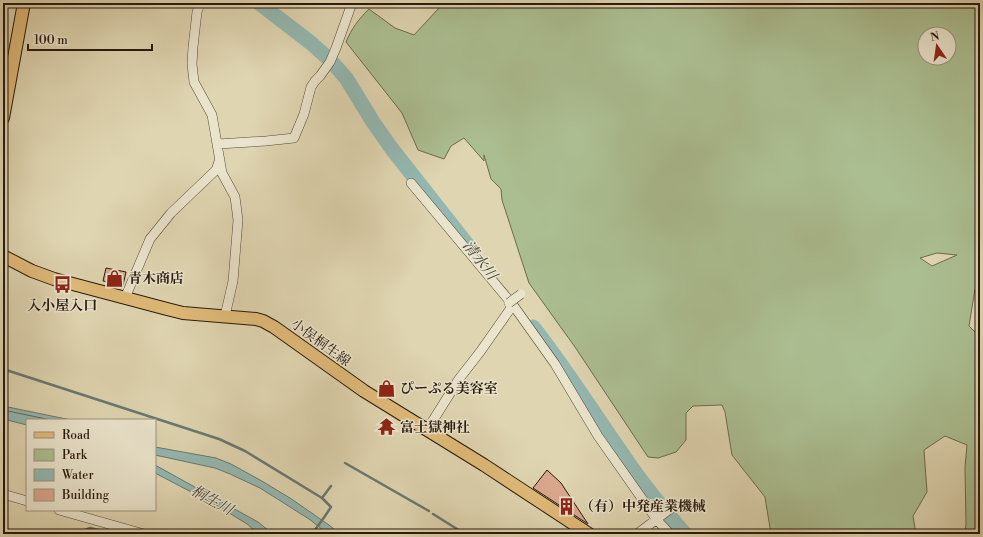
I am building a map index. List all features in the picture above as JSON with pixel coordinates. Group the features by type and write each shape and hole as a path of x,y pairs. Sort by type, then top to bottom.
{"main road":[{"path":"3,118 24,3"},
{"name":"小俣桐生線","path":"3,256 54,279 177,312 256,319 267,323 364,391 489,468 589,534"}],"street":[{"path":"200,3 197,12 193,47 192,64 194,82 212,115 222,173 235,197 238,220 233,281 225,316"},
{"path":"218,144 294,138 304,114 311,88 330,62 352,3"},
{"path":"125,298 150,239 171,213 216,170 220,160"},
{"path":"411,183 511,304 555,364 598,436 670,534"},
{"path":"427,430 459,379 480,352 511,304 521,294"},
{"path":"3,494 26,501"},
{"path":"637,534 670,509"},
{"path":"62,511 132,532 144,534"}],"green space":[{"path":"444,3 980,3 980,287 975,289 969,326 980,337 980,501 976,504 980,534 965,534 965,467 967,445 945,436 924,450 927,492 913,516 916,534 771,534 765,497 732,455 725,412 722,405 693,406 686,413 686,440 676,452 658,458 648,457 575,347 529,283 502,200 501,189 491,179 484,155 484,161 464,138 451,146 444,159 418,150 402,113 346,42 356,24 369,9 395,28 414,35","holes":["937,253 957,255 932,266 920,258"]}],"water":[{"path":"3,406 66,419 26,419 26,425 3,419"},
{"path":"156,447 216,458 231,464 290,498 340,534 328,534 309,519 260,488 215,468 156,455"},
{"name":"桐生川","path":"156,466 258,522 273,534 259,534 247,524 218,506 156,474"}],"building":[{"path":"106,268 126,272 123,285 103,281"},
{"name":"（有）中発産業機械","path":"547,470 561,483 588,524 533,488"}],"waterway":[{"name":"清水川","path":"259,3 311,43 331,61 346,78 373,122 392,149 469,247"},
{"name":"清水川","path":"533,327 570,377 641,481 685,534"},
{"path":"3,369 219,439 245,451 322,498 331,486"},
{"path":"345,463 429,511"},
{"path":"312,534 331,507 322,498"},
{"path":"433,514 465,534"},
{"path":"74,534 90,528 107,532"},
{"path":"496,534 511,532 525,534"}],"place":[{"name":"青木商店","path":"115,278"},
{"name":"入小屋入口","path":"62,285"},
{"name":"ぴーぷる美容室","path":"387,388"},
{"name":"富士獄神社","path":"387,427"},
{"name":"（有）中発産業機械","path":"567,506"}]}
